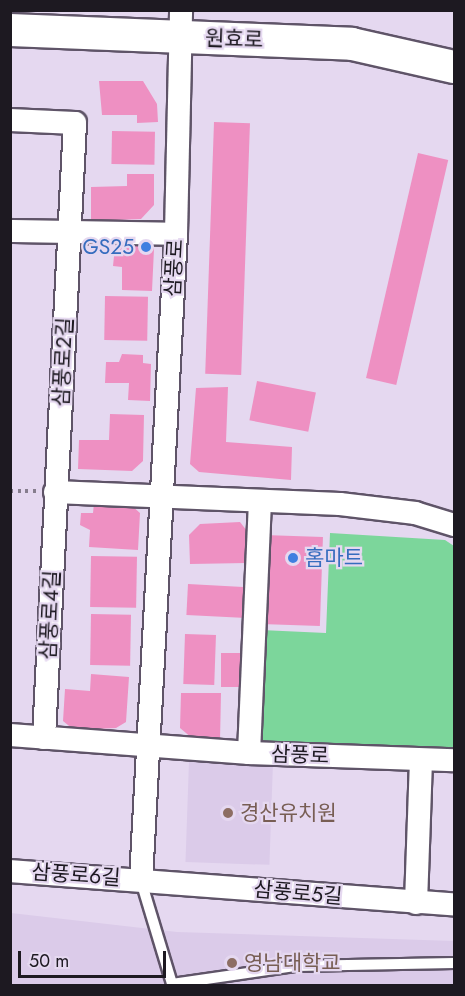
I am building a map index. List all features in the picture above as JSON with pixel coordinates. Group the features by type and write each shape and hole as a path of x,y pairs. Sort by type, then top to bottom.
{"main road":[{"name":"원효로","path":"10,30 181,24 352,44 454,67"}],"street":[{"name":"삼풍로","path":"141,880 146,745 176,234 181,24"},
{"name":"삼풍로2길","path":"10,120 75,123 56,492"},
{"path":"10,231 176,234"},
{"path":"56,492 162,499 339,504 454,525"},
{"name":"삼풍로4길","path":"44,738 56,492"},
{"path":"249,753 260,503"},
{"path":"10,735 146,745"},
{"name":"삼풍로","path":"146,745 249,753 454,760"},
{"path":"416,903 421,760"},
{"name":"삼풍로6길","path":"10,871 141,880"},
{"name":"삼풍로5길","path":"141,880 416,903 454,904"}],"lane":[{"path":"141,880 169,985 307,965 454,963"}],"shaded area":[{"name":"경산유치원","path":"189,761 273,764 269,865 185,862"},
{"name":"영남대학교","path":"11,913 177,932 454,941 454,985 11,986"}],"green space":[{"path":"330,533 445,540 454,546 454,748 261,743 261,630 326,633"}],"building":[{"path":"99,81 143,81 157,104 158,122 137,123 137,115 102,115"},
{"path":"214,122 250,123 241,375 205,374"},
{"path":"112,131 155,132 154,165 111,164"},
{"path":"418,153 448,160 396,385 366,378"},
{"path":"127,174 154,174 154,205 141,219 91,221 91,187 127,186"},
{"path":"116,237 148,239 154,249 152,291 122,290 122,267 113,266"},
{"path":"105,296 148,297 147,341 104,340"},
{"path":"122,354 143,355 143,363 151,364 150,401 128,400 129,383 105,383 106,362 119,362"},
{"path":"257,381 316,392 308,432 249,420"},
{"path":"228,387 226,442 292,447 291,480 199,472 190,464 196,388"},
{"path":"110,414 144,415 143,461 132,471 78,469 79,440 109,440"},
{"path":"94,503 131,505 140,513 138,550 89,547 90,530 80,525 81,513 93,513"},
{"path":"240,522 247,531 246,563 190,564 189,535 200,524"},
{"name":"홈마트","path":"264,535 323,537 320,626 261,624"},
{"path":"91,556 137,557 136,608 90,607"},
{"path":"188,584 248,587 246,618 186,615"},
{"path":"91,614 131,615 130,666 90,665"},
{"path":"185,634 216,635 214,685 183,684"},
{"path":"221,653 241,653 241,687 221,687"},
{"path":"91,674 129,677 126,722 116,728 74,730 63,721 65,689 90,691"},
{"path":"181,693 221,693 220,741 192,738 180,728"}],"place":[{"name":"GS25","path":"146,247"},
{"name":"홈마트","path":"293,558"},
{"name":"경산유치원","path":"228,813"},
{"name":"영남대학교","path":"232,963"}]}
